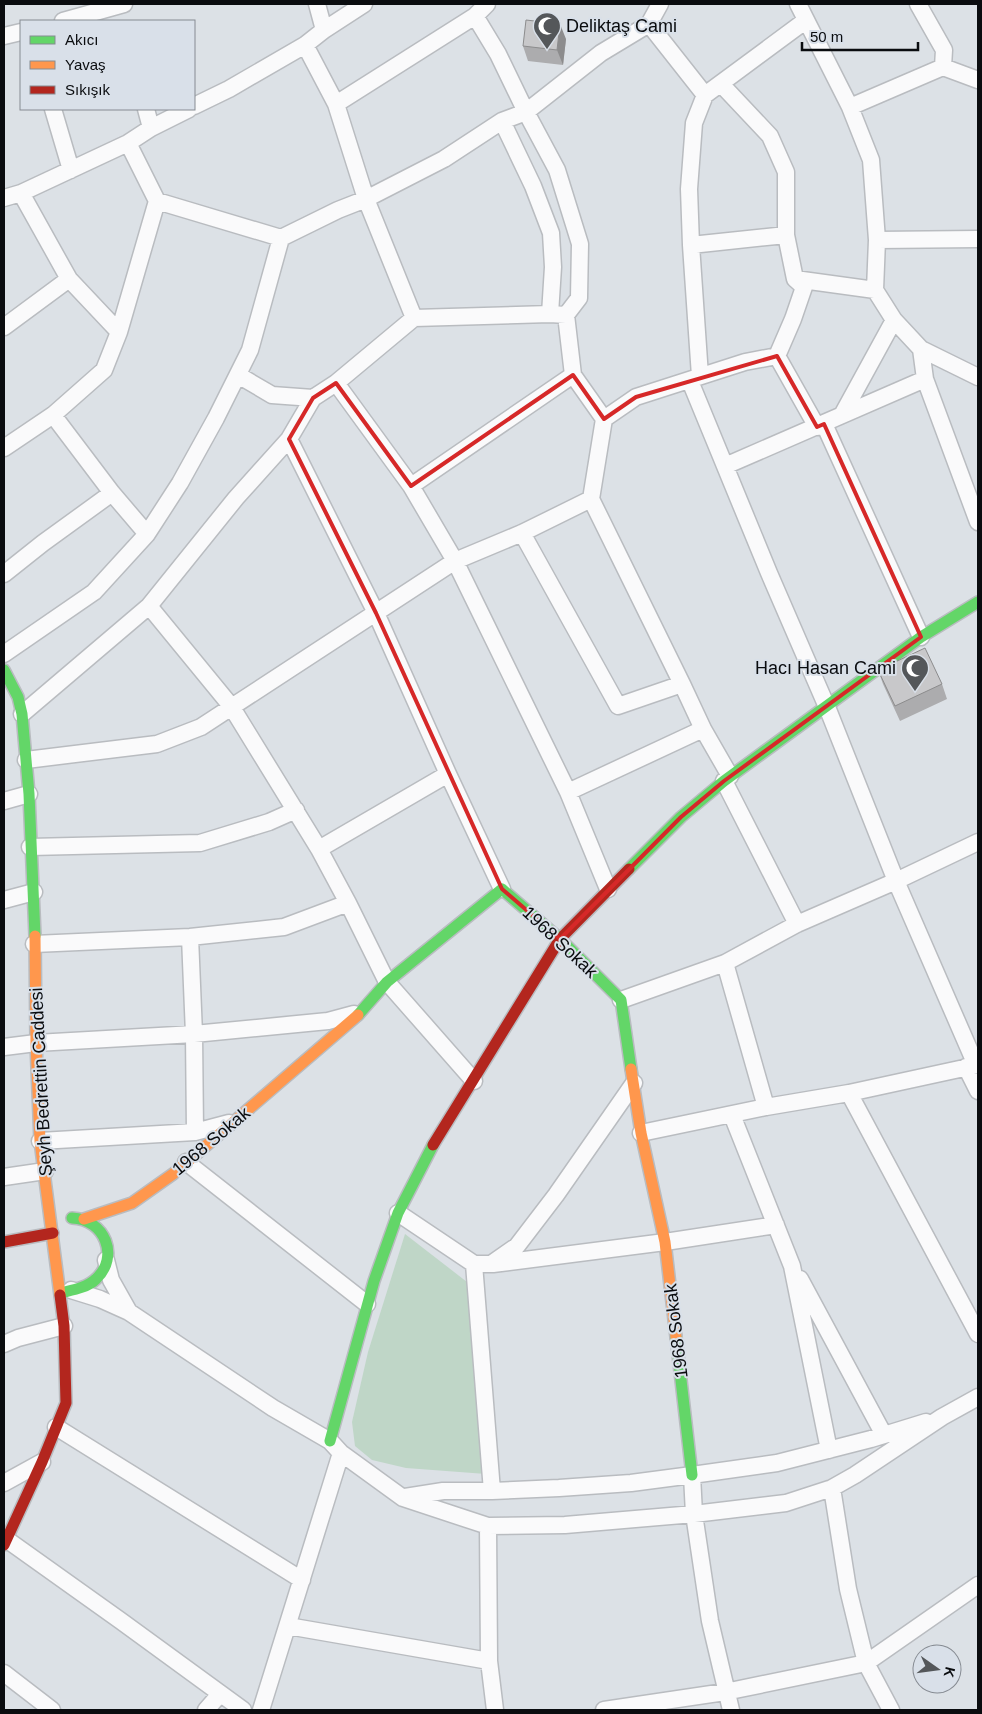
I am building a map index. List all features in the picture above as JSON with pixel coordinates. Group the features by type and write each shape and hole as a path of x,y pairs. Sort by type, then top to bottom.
{"street":[{"path":"316,4 324,30"},
{"path":"195,106 229,89 305,45 364,4"},
{"path":"157,201 280,238 338,210 366,199 444,159 502,121 526,112 601,53 649,24 660,4"},
{"path":"798,4 850,107 871,160 877,240 875,290 894,320 920,349 978,377"},
{"path":"918,4 944,50 943,67"},
{"path":"68,20 120,10"},
{"path":"22,714 149,606 236,498 289,439 313,398 336,383 414,318 558,315 579,298 580,244 557,170 498,54 481,10 336,104"},
{"path":"805,21 704,95 694,123 689,189 695,379 726,466 768,573 827,707 896,881 973,1066 978,1091"},
{"path":"649,24 704,95"},
{"path":"4,36 20,32"},
{"path":"305,45 336,104 366,199 414,318"},
{"path":"850,107 943,67 978,80"},
{"path":"721,84 770,136 786,172 786,235 795,280 804,286 793,319 777,356"},
{"path":"53,110 71,170"},
{"path":"146,110 152,128"},
{"path":"4,198 21,193 128,144 152,128 187,110"},
{"path":"502,121 533,186 550,233 558,315 573,375 604,419 591,499 797,924"},
{"path":"4,448 53,415 104,370 118,332 157,201 128,144"},
{"path":"21,193 69,280 118,332"},
{"path":"691,245 786,235"},
{"path":"4,654 94,592 147,534 180,483 250,350 280,238"},
{"path":"877,240 978,239"},
{"path":"4,327 69,280"},
{"path":"795,280 875,290"},
{"path":"842,415 894,320"},
{"path":"920,349 925,379 978,522"},
{"path":"604,419 636,397 745,362 777,356"},
{"path":"777,356 820,425 921,638"},
{"path":"238,375 272,395 313,398"},
{"path":"411,486 573,375"},
{"path":"726,466 925,379"},
{"path":"336,383 411,486 455,561 568,792 608,889"},
{"path":"53,415 112,493 147,534"},
{"path":"289,439 376,612 448,774 502,889"},
{"path":"4,574 112,493"},
{"path":"26,760 157,744 201,727 455,561 522,533 591,499"},
{"path":"522,533 618,706 682,684"},
{"path":"261,1710 302,1580 335,1447 367,1304 398,1213 430,1150 560,938 681,817 727,779 921,638 978,602"},
{"path":"149,606 231,706 319,849 387,982 474,1081"},
{"name":"Şeyh Bedrettin Caddesi","path":"4,670 11,699 22,714 29,794 30,847 34,892 36,1043 40,1141 52,1232 66,1291 64,1326 66,1403 42,1462 5,1542"},
{"path":"568,792 703,729"},
{"path":"319,849 448,774"},
{"path":"4,801 29,794"},
{"path":"30,847 200,843 269,822 296,810"},
{"path":"621,1000 725,963 797,924 896,881 978,842"},
{"name":"1968 Sokak","path":"132,1203 235,1122 361,1012 387,982 502,889 560,938 621,1000 641,1133 666,1242 692,1475"},
{"path":"4,900 34,892"},
{"path":"34,944 190,937 284,928 348,903"},
{"path":"190,937 194,1034 195,1132"},
{"path":"725,963 766,1107"},
{"path":"4,1047 36,1043 194,1034 328,1021 361,1012"},
{"path":"641,1133 766,1107 849,1094 973,1066"},
{"path":"491,1264 517,1246 556,1195 634,1084"},
{"path":"849,1094 978,1334"},
{"path":"732,1115 791,1262 884,1435"},
{"path":"40,1141 195,1132 235,1122"},
{"path":"186,1162 367,1304"},
{"path":"4,1177 45,1171"},
{"path":"122,1217 132,1203"},
{"path":"50,1218 84,1219 132,1203"},
{"path":"398,1213 474,1264 491,1264 666,1242 776,1225"},
{"path":"84,1219 95,1225 102,1234 111,1280 118,1296 129,1312"},
{"path":"4,1242 52,1232"},
{"path":"66,1291 94,1280 100,1272 113,1235"},
{"path":"791,1262 829,1450"},
{"path":"474,1264 492,1491"},
{"path":"66,1291 100,1299 129,1312 272,1408 335,1447 404,1498 488,1526 566,1525 694,1514 786,1503 832,1488 855,1476 942,1417 978,1397"},
{"path":"4,1344 18,1338 64,1326"},
{"path":"404,1498 442,1491 492,1491 630,1483 777,1463 884,1435 942,1417"},
{"path":"56,1427 302,1580"},
{"path":"4,1482 42,1462"},
{"path":"692,1475 694,1514 710,1621 725,1692 731,1710"},
{"path":"832,1488 848,1588 866,1663 891,1710"},
{"path":"488,1526 489,1660 495,1710"},
{"path":"5,1542 243,1710"},
{"path":"604,1710 725,1692 866,1663 976,1593"},
{"path":"288,1626 489,1660"},
{"path":"4,1673 52,1710"},
{"path":"206,1710 220,1694"}],"highlighted area":[{"path":"777,356 817,427 824,424 921,637 724,781 681,817 560,939 502,889 376,613 289,439 313,398 336,383 411,486 573,375 604,419 636,397"}],"green space":[{"path":"405,1234 467,1282 486,1474 406,1468 372,1460 355,1446 352,1422 368,1352"}],"building":[{"path":"526,20 560,24 557,50 523,46"},
{"path":"925,648 942,684 895,706 878,670"}],"traffic: fast":[{"path":"629,869 681,817 724,781 921,637 978,602"},
{"path":"4,670 18,697 22,714 29,794 35,936"},
{"path":"358,1015 387,982 502,889 560,939 621,1000 631,1069"},
{"path":"330,1441 374,1281 398,1213 433,1145"},
{"path":"60,1293 88,1285 103,1270 107,1260 108,1250 100,1232 93,1225 83,1220 72,1218"},
{"path":"676,1337 692,1475"}],"traffic: slow":[{"path":"35,936 36,1043 40,1141 60,1295"},
{"path":"84,1219 132,1203 173,1174 358,1015"},
{"path":"631,1069 641,1133 665,1242 676,1337"}],"traffic: jam":[{"path":"433,1145 560,939 629,869"},
{"path":"4,1242 53,1233"},
{"path":"4,1545 42,1462 66,1403 64,1326 60,1295"}],"place":[{"name":"Deliktaş Cami","path":"547,50"},
{"name":"Hacı Hasan Cami","path":"915,692"}]}
